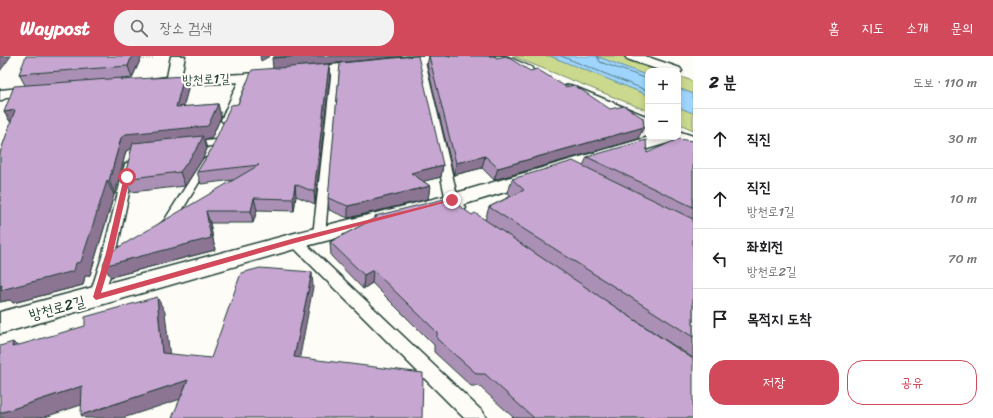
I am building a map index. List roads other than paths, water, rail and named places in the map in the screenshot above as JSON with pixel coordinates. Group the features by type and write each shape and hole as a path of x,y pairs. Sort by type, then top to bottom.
{"street":[{"path":"173,81 178,56"},
{"name":"방천로1길","path":"142,82 244,78 335,70 457,56"},
{"path":"495,56 539,75"},
{"path":"632,56 668,68"},
{"path":"244,78 270,63"},
{"path":"560,85 645,122"},
{"path":"0,95 56,89"},
{"path":"681,137 693,142"},
{"name":"방천로2길","path":"0,323 295,241 452,200 572,171 660,140"}],"lane":[{"path":"420,61 452,200 469,218"},
{"path":"319,235 335,70"},
{"name":"방천로1길","path":"155,231 168,224 208,160 244,78"},
{"path":"180,147 215,143"},
{"path":"96,297 109,257 132,152"},
{"path":"295,241 477,418"},
{"path":"109,257 122,249"}],"water":[{"path":"550,56 596,56 645,75 645,94"},
{"path":"681,89 693,94 693,113 681,108"}]}
